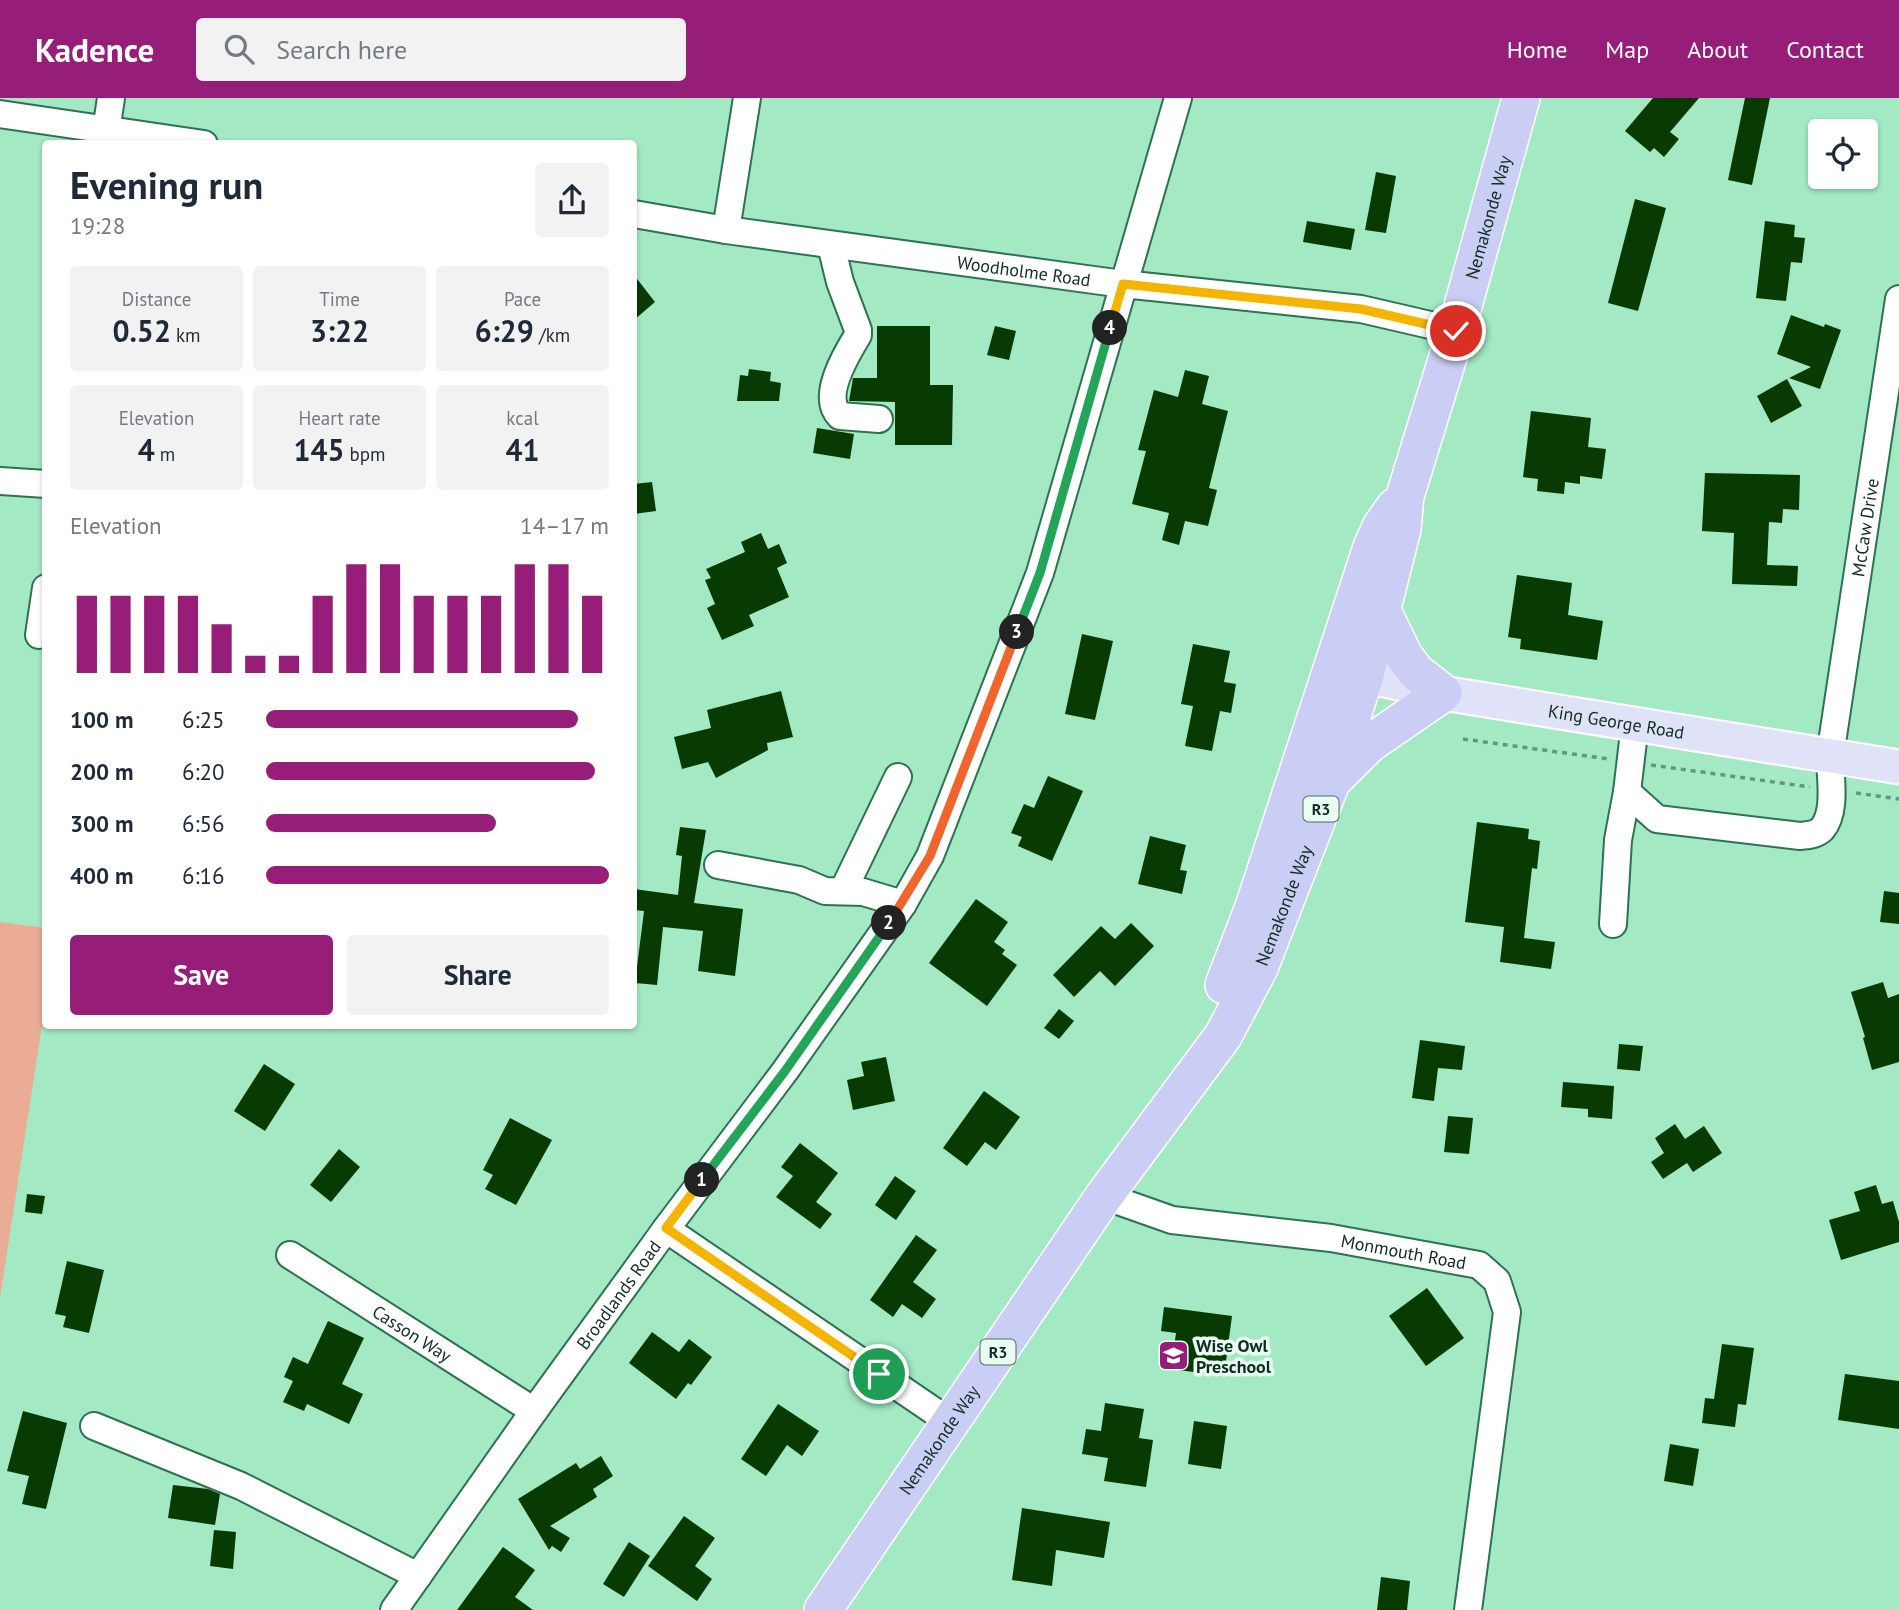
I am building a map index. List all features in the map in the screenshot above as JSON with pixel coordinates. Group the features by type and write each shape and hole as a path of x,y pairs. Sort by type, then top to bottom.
{"highway":[{"name":"Nemakonde Way","path":"1177,1097 1241,946 1349,672 1382,611 1402,529 1405,496 1456,331 1521,98"},
{"name":"Nemakonde Way","path":"822,1610 1104,1196 1223,1036 1254,980 1332,780 1372,547 1389,514 1405,496"},
{"path":"1332,780 1369,744 1443,693 1416,672 1404,656 1382,611"}],"main road":[{"name":"King George Road","path":"1349,672 1443,693 1899,767"}],"street":[{"path":"105,136 111,98"},
{"path":"726,230 747,98"},
{"name":"Broadlands Road","path":"394,1610 666,1228 785,1071 903,904 930,856 1040,573 1178,98"},
{"path":"0,114 105,136 154,140"},
{"name":"Woodholme Road","path":"637,215 726,230 1123,284 1361,309 1456,331"},
{"path":"831,245 840,282 858,330 858,335 841,363 835,382 834,407 840,416 879,419"},
{"name":"McCaw Drive","path":"1657,819 1800,836 1815,834 1822,829 1830,809 1830,756 1887,454 1899,299"},
{"path":"0,481 42,484"},
{"path":"39,635 42,615"},
{"path":"1613,924 1618,840 1635,724"},
{"path":"843,891 898,777"},
{"path":"1618,840 1657,819 1627,793"},
{"path":"718,865 799,880 825,891 863,892 903,904"},
{"name":"Monmouth Road","path":"1104,1196 1172,1220 1331,1238 1479,1265 1497,1281 1507,1312 1468,1610"},
{"path":"666,1228 950,1422"},
{"name":"Casson Way","path":"290,1255 534,1410"},
{"path":"94,1426 241,1486 418,1576"}],"path":[{"path":"1463,739 1899,799"}],"shaded area":[{"path":"0,922 42,927 42,1025 0,1298"}],"building":[{"path":"1653,98 1699,98 1670,132 1679,139 1664,157 1654,148 1650,152 1625,131"},
{"path":"1745,98 1770,98 1752,185 1728,180"},
{"path":"1376,172 1396,176 1386,233 1365,230"},
{"path":"1635,199 1666,208 1638,311 1608,303"},
{"path":"1307,221 1355,229 1351,250 1303,242"},
{"path":"1765,221 1795,225 1794,237 1805,238 1802,263 1791,262 1786,301 1756,298"},
{"path":"637,279 655,302 637,317"},
{"path":"1791,315 1841,330 1820,389 1789,378 1811,367 1777,354"},
{"path":"877,326 930,326 930,385 953,385 952,445 895,445 895,402 849,401 853,378 877,378"},
{"path":"995,326 1016,331 1009,360 987,355"},
{"path":"749,369 771,372 770,381 781,383 779,401 737,401 740,375 748,376"},
{"path":"1185,370 1209,376 1202,404 1228,411 1209,488 1217,490 1208,526 1185,521 1179,545 1162,540 1169,513 1132,504 1146,451 1138,450 1154,390 1178,397"},
{"path":"1787,379 1802,406 1771,423 1757,396"},
{"path":"1531,411 1591,418 1588,447 1606,449 1602,479 1580,476 1580,484 1565,482 1564,494 1537,491 1538,479 1523,477"},
{"path":"817,428 854,434 850,459 813,453"},
{"path":"1705,473 1800,475 1799,510 1783,509 1782,523 1769,522 1767,565 1798,566 1797,586 1732,584 1734,533 1702,531"},
{"path":"652,482 656,511 637,514 637,484"},
{"path":"761,533 768,549 779,544 787,563 777,568 789,597 749,615 754,626 722,640 707,608 715,604 705,580 711,578 706,569 745,552 741,542"},
{"path":"1517,575 1572,583 1568,615 1603,621 1597,660 1520,649 1521,639 1508,637"},
{"path":"1082,634 1113,641 1095,720 1065,714"},
{"path":"1193,644 1230,651 1224,682 1236,684 1231,713 1220,711 1212,751 1185,746 1193,706 1181,704"},
{"path":"781,691 793,737 767,743 768,750 716,778 708,762 682,769 674,737 711,728 707,710"},
{"path":"1048,776 1083,791 1052,861 1018,846 1022,837 1011,833 1024,804 1034,808"},
{"path":"1477,822 1529,829 1528,839 1540,841 1537,869 1532,868 1524,938 1555,942 1551,969 1500,962 1504,927 1465,922"},
{"path":"680,827 706,830 694,903 743,909 735,976 698,971 703,931 663,927 657,985 637,983 644,911 637,910 637,889 678,895 682,856 676,855"},
{"path":"1150,836 1186,845 1180,870 1187,871 1182,894 1138,884"},
{"path":"1884,891 1899,893 1899,924 1880,922"},
{"path":"976,899 1008,922 994,942 1005,950 1002,954 1017,965 987,1006 929,963"},
{"path":"1131,923 1154,946 1115,986 1100,971 1074,997 1053,975 1101,926 1115,939"},
{"path":"1883,982 1888,998 1899,994 1899,1062 1872,1070 1851,992"},
{"path":"1059,1009 1074,1021 1059,1039 1044,1028"},
{"path":"1420,1040 1465,1046 1462,1070 1438,1068 1434,1101 1412,1098"},
{"path":"1619,1044 1643,1046 1640,1071 1617,1069"},
{"path":"886,1057 895,1101 853,1110 847,1080 864,1076 861,1062"},
{"path":"264,1064 295,1084 265,1131 234,1111"},
{"path":"1563,1082 1614,1086 1612,1119 1588,1117 1588,1109 1561,1107"},
{"path":"984,1091 1020,1117 996,1150 985,1142 967,1166 943,1148"},
{"path":"1448,1116 1473,1118 1469,1154 1444,1152"},
{"path":"510,1118 552,1140 516,1205 485,1189 493,1175 483,1170"},
{"path":"1675,1124 1685,1139 1704,1126 1722,1153 1693,1172 1687,1163 1663,1179 1651,1162 1664,1153 1655,1138"},
{"path":"800,1143 838,1173 816,1202 832,1214 820,1229 776,1197 793,1176 781,1167"},
{"path":"339,1149 360,1167 331,1202 310,1185"},
{"path":"895,1176 916,1191 896,1220 875,1205"},
{"path":"1876,1185 1882,1204 1893,1201 1899,1222 1899,1242 1841,1260 1829,1220 1860,1211 1854,1192"},
{"path":"27,1194 45,1196 42,1214 25,1212"},
{"path":"916,1235 937,1250 913,1282 936,1299 922,1318 902,1304 893,1317 870,1300"},
{"path":"67,1261 104,1270 89,1333 63,1327 66,1316 55,1314"},
{"path":"1427,1288 1464,1338 1426,1366 1389,1316"},
{"path":"1164,1307 1232,1316 1224,1376 1171,1369 1176,1333 1161,1331"},
{"path":"328,1321 364,1338 342,1384 363,1394 349,1424 307,1404 304,1411 283,1402 293,1381 284,1377 293,1357 308,1364"},
{"path":"652,1332 679,1352 689,1339 712,1357 691,1385 688,1383 676,1399 629,1363"},
{"path":"1722,1344 1754,1348 1746,1405 1738,1404 1735,1427 1702,1423 1705,1398 1714,1399"},
{"path":"1845,1374 1899,1381 1899,1429 1838,1420"},
{"path":"1105,1403 1144,1409 1139,1438 1153,1440 1146,1487 1104,1481 1108,1458 1082,1454 1086,1429 1101,1431"},
{"path":"778,1404 819,1431 802,1456 787,1445 766,1476 741,1459"},
{"path":"23,1411 67,1423 46,1509 22,1504 29,1476 7,1471"},
{"path":"1194,1421 1227,1426 1221,1469 1188,1464"},
{"path":"1670,1444 1699,1449 1693,1486 1664,1481"},
{"path":"601,1456 613,1476 593,1489 597,1497 550,1526 570,1538 561,1552 552,1546 549,1550 518,1499 576,1463 580,1469"},
{"path":"173,1485 208,1489 220,1494 215,1525 168,1518"},
{"path":"1022,1508 1110,1522 1104,1558 1056,1550 1052,1586 1012,1580"},
{"path":"684,1516 715,1538 695,1566 712,1579 697,1601 648,1566"},
{"path":"214,1530 236,1532 233,1569 210,1566"},
{"path":"629,1542 650,1556 624,1597 603,1584"},
{"path":"503,1547 535,1570 515,1597 533,1610 457,1610"},
{"path":"1381,1577 1410,1581 1407,1610 1377,1610"}],"place":[{"name":"Wise Owl Preschool","path":"1173,1355"}],"route":[{"path":"879,1374 666,1228 785,1071 903,904 930,856 1040,573 1123,284 1361,309 1456,331"}]}
